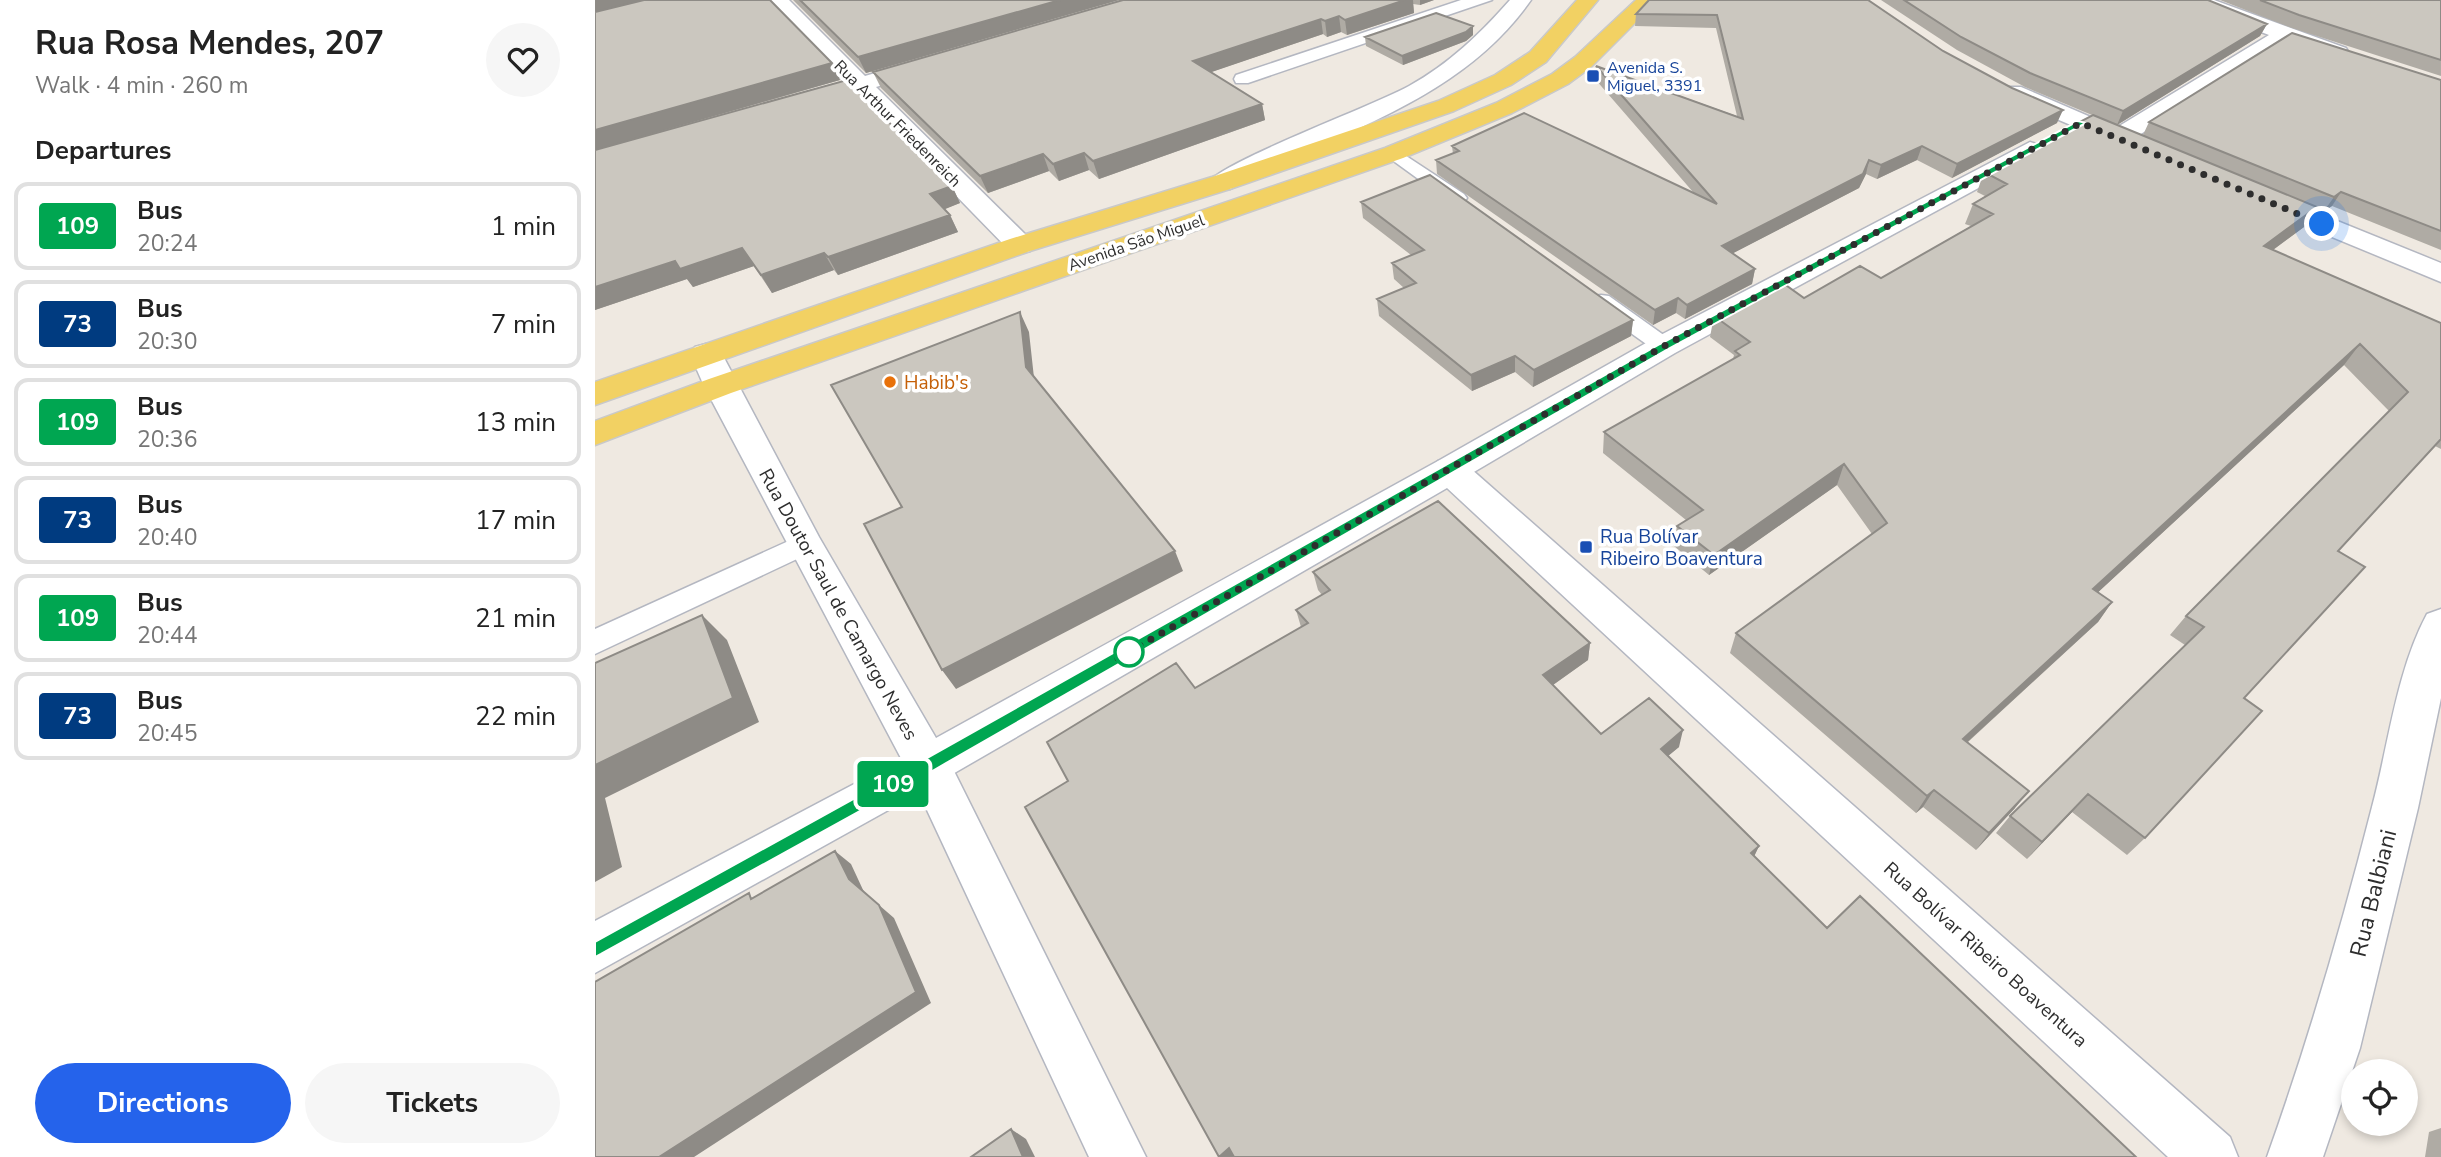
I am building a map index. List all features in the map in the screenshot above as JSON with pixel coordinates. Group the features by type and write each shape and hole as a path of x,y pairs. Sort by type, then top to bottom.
{"main road":[{"name":"Avenida São Miguel","path":"595,434 713,370 1020,245 1221,183 1446,106 1503,80 1538,57 1588,0"},
{"name":"Avenida São Miguel","path":"595,394 713,370 1394,153 1504,108 1559,79 1584,62 1648,0"}],"street":[{"name":"Rua Arthur Friedenreich","path":"777,0 1020,245"},
{"name":"Avenida São Miguel","path":"1221,183 1285,149 1403,99 1444,75 1484,42 1521,0"},
{"path":"2195,0 2283,35 2357,60"},
{"path":"2117,138 2283,35"},
{"path":"780,108 952,58"},
{"path":"1993,82 2156,154"},
{"path":"595,948 928,765 1664,346 2081,123"},
{"path":"2233,186 2441,273"},
{"name":"Rua Doutor Saul de Camargo Neves","path":"713,370 804,544 928,765 1118,1157"},
{"name":"Rua Bolívar Ribeiro Boaventura","path":"1450,470 2210,1157"},
{"name":"Rua Balbiani","path":"2295,1157 2333,1048 2395,808 2430,653 2441,625"}],"lane":[{"path":"1242,79 1453,6 1485,0"},
{"path":"1394,153 1473,209"},
{"path":"1585,290 1664,346"},
{"path":"595,642 804,544"}],"building":[{"path":"644,0 770,0 832,63 595,130 595,12"},
{"path":"800,0 1060,0 858,57"},
{"path":"1123,0 1405,0 1345,20 1339,16 1325,21 1321,19 1193,61 1262,104 1093,161 1084,153 1053,164 1043,154 980,176 873,72"},
{"path":"1649,0 1868,0 1943,51 2012,88 2063,110 1957,164 1922,146 1881,165 1869,160 1863,174 1722,246 1755,269 1687,305 1678,298 1655,310 1436,160 1459,151 1452,146 1524,113 1717,204 1596,66 1743,119 1717,15 1636,14"},
{"path":"1904,0 2208,0 2267,24 2123,111 2030,73 1961,37"},
{"path":"2260,0 2441,0 2441,60 2299,15"},
{"path":"1436,13 1473,26 1466,32 1402,56 1365,37"},
{"path":"2292,33 2441,80 2441,231 2341,192 2334,197 2149,122"},
{"path":"847,80 952,186 930,194 950,215 828,257 824,253 761,275 742,248 680,269 675,261 595,287 595,150"},
{"path":"2093,115 2317,207 2264,246 2441,323 2441,439 2338,551 2365,567 2244,698 2262,711 2145,838 2088,794 2042,842 2010,816 2204,627 2186,616 2408,392 2360,344 2093,589 2112,602 1963,739 2029,791 1989,833 1934,790 1927,796 1736,633 1887,523 1844,464 1714,555 1677,526 1703,510 1604,432 1740,355 1735,351 1750,342 1714,316 1780,281 1804,298 1860,266 1881,278 1993,214 1973,204 2007,184 1984,172"},
{"path":"1430,175 1633,320 1534,370 1515,356 1471,375 1377,299 1416,283 1392,263 1424,250 1361,202"},
{"path":"1020,312 1026,367 1175,551 942,670 864,524 902,507 831,385"},
{"path":"1438,501 1590,643 1543,675 1601,734 1649,698 1683,730 1661,749 1759,846 1751,853 1827,928 1860,896 2136,1157 1234,1157 1229,1148 1219,1157 1025,807 1068,781 1047,742 1176,663 1195,688 1308,623 1296,610 1330,590 1313,572"},
{"path":"702,615 733,698 595,765 595,663"},
{"path":"835,851 849,879 879,905 916,992 659,1157 595,1157 595,982 749,893 751,899"},
{"path":"1011,1129 1023,1157 971,1157"}],"bus line":[{"name":"109","path":"595,948 928,765 1664,346 2081,123"}],"place":[{"name":"Avenida S. Miguel, 3391","path":"1593,76"},
{"name":"Habib's","path":"890,382"},
{"name":"Rua Bolívar Ribeiro Boaventura","path":"1586,547"}],"route":[{"path":"1129,652 1118,658 1664,346 2081,123 2322,224"}]}
